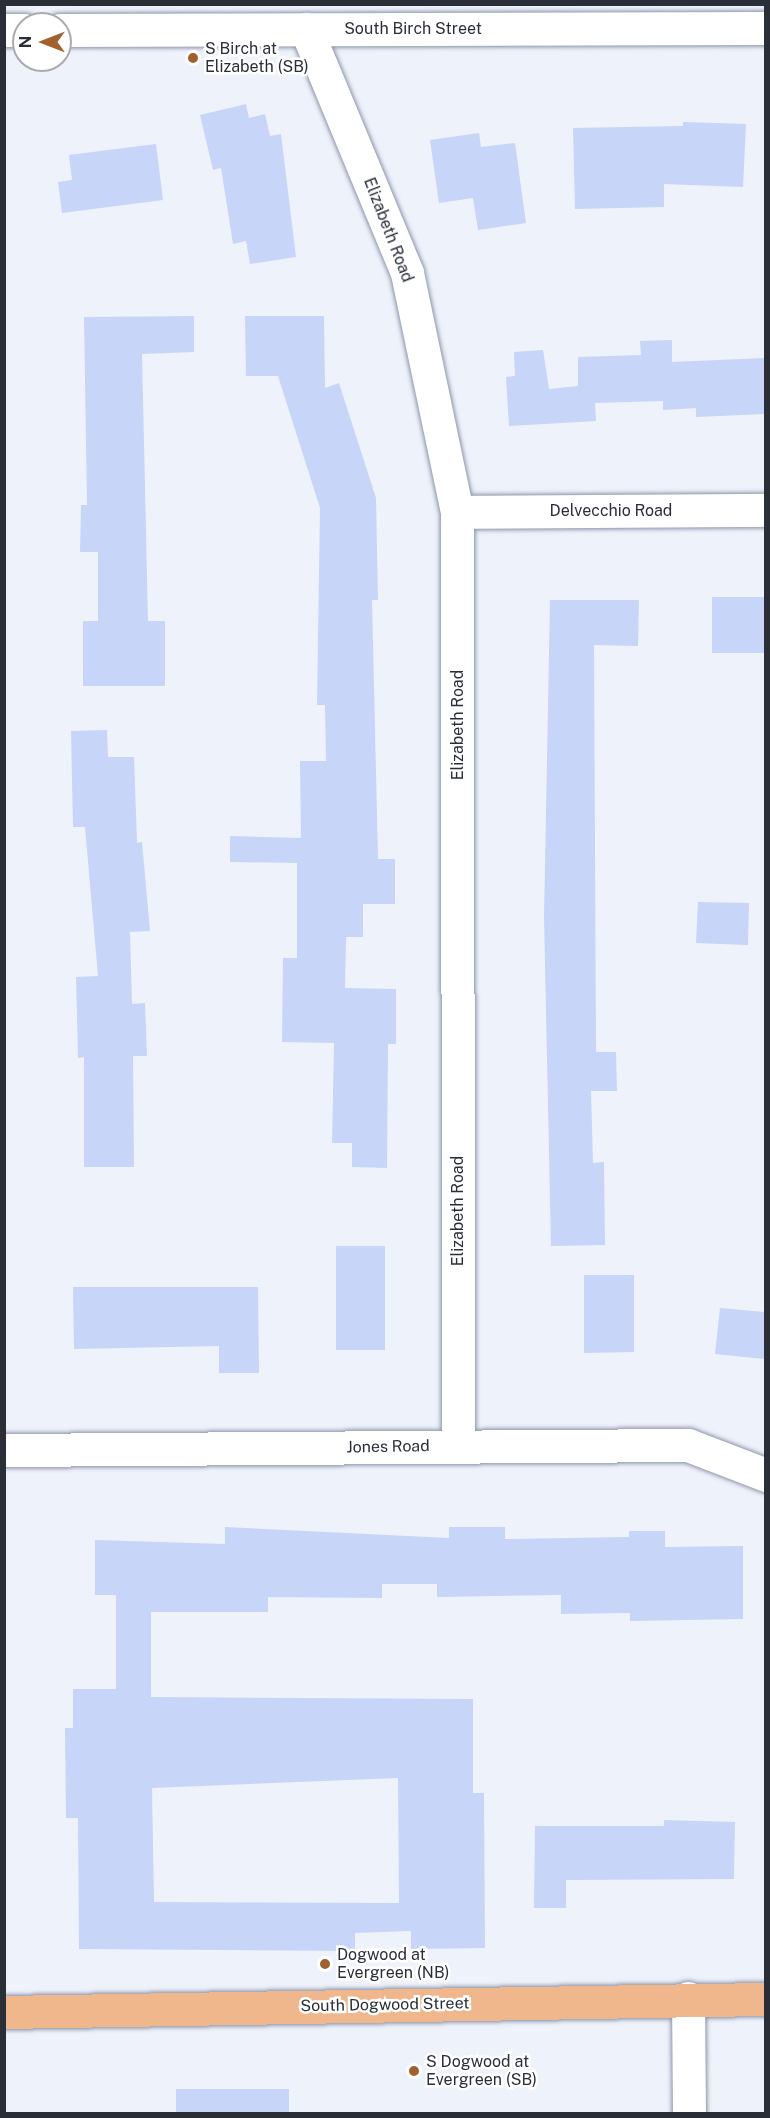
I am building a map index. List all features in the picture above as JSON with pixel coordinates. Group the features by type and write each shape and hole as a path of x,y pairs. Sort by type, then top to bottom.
{"main road":[{"name":"South Dogwood Street","path":"4,2012 688,1998 765,1999"}],"street":[{"name":"South Birch Street","path":"72,30 765,28"},
{"name":"Elizabeth Road","path":"306,29 407,273 457,512 458,1446"},
{"name":"Delvecchio Road","path":"457,512 765,510"},
{"name":"Jones Road","path":"4,1450 688,1445 765,1475"},
{"path":"688,1998 689,2114"}],"building":[{"path":"246,104 249,118 265,114 270,136 281,134 296,257 250,264 246,241 233,244 221,168 213,170 200,115"},
{"path":"683,122 746,124 743,187 664,184 664,207 575,209 573,128 683,126"},
{"path":"479,133 481,147 515,143 526,223 478,230 473,198 439,203 430,140"},
{"path":"156,144 163,200 62,213 58,182 72,180 69,155"},
{"path":"194,316 194,352 142,354 148,621 165,621 165,686 83,686 83,621 98,621 98,552 80,552 81,505 87,505 84,317"},
{"path":"245,316 324,316 325,388 339,383 376,498 378,600 372,600 378,859 395,859 395,904 363,904 363,937 346,937 345,988 396,989 396,1044 388,1044 387,1168 352,1167 352,1143 332,1143 334,1043 282,1042 283,958 297,958 297,863 230,862 230,836 301,838 300,761 326,761 325,705 317,705 320,508 278,376 246,376"},
{"path":"672,340 672,362 765,358 765,414 696,417 696,408 663,410 663,401 595,403 596,421 509,426 506,377 515,376 514,352 543,350 549,389 578,386 578,357 641,355 640,341"},
{"path":"712,597 765,597 765,653 712,653"},
{"path":"550,600 639,600 638,646 594,645 596,1052 616,1052 617,1091 591,1091 593,1163 604,1162 605,1245 551,1246 544,917"},
{"path":"107,730 108,757 134,757 137,843 142,842 150,931 130,932 132,1004 145,1003 147,1056 133,1056 134,1167 84,1167 84,1057 78,1058 76,977 98,976 85,827 73,827 71,731"},
{"path":"698,902 749,903 748,945 696,943"},
{"path":"336,1246 385,1246 385,1350 336,1350"},
{"path":"584,1275 634,1275 634,1352 584,1353"},
{"path":"73,1287 258,1287 259,1373 219,1373 219,1346 74,1349"},
{"path":"720,1308 765,1312 765,1359 715,1354"},
{"path":"225,1527 449,1538 449,1527 505,1527 505,1539 629,1537 629,1531 665,1531 665,1547 743,1546 743,1619 630,1621 630,1613 561,1614 561,1595 437,1597 437,1584 382,1584 382,1598 268,1597 268,1612 151,1612 151,1697 473,1699 473,1793 484,1793 485,1948 411,1949 411,1931 355,1933 355,1951 79,1949 78,1818 66,1818 65,1728 73,1728 73,1689 116,1689 116,1595 95,1595 95,1540 225,1544","holes":["398,1778 399,1903 154,1902 152,1788"]},
{"path":"664,1820 735,1822 734,1879 566,1880 566,1908 534,1908 535,1826 664,1826"},
{"path":"176,2089 289,2089 289,2114 176,2114"}],"place":[{"name":"S Birch at Elizabeth (SB)","path":"193,58"},
{"name":"Dogwood at Evergreen (NB)","path":"325,1964"},
{"name":"S Dogwood at Evergreen (SB)","path":"414,2071"}]}
